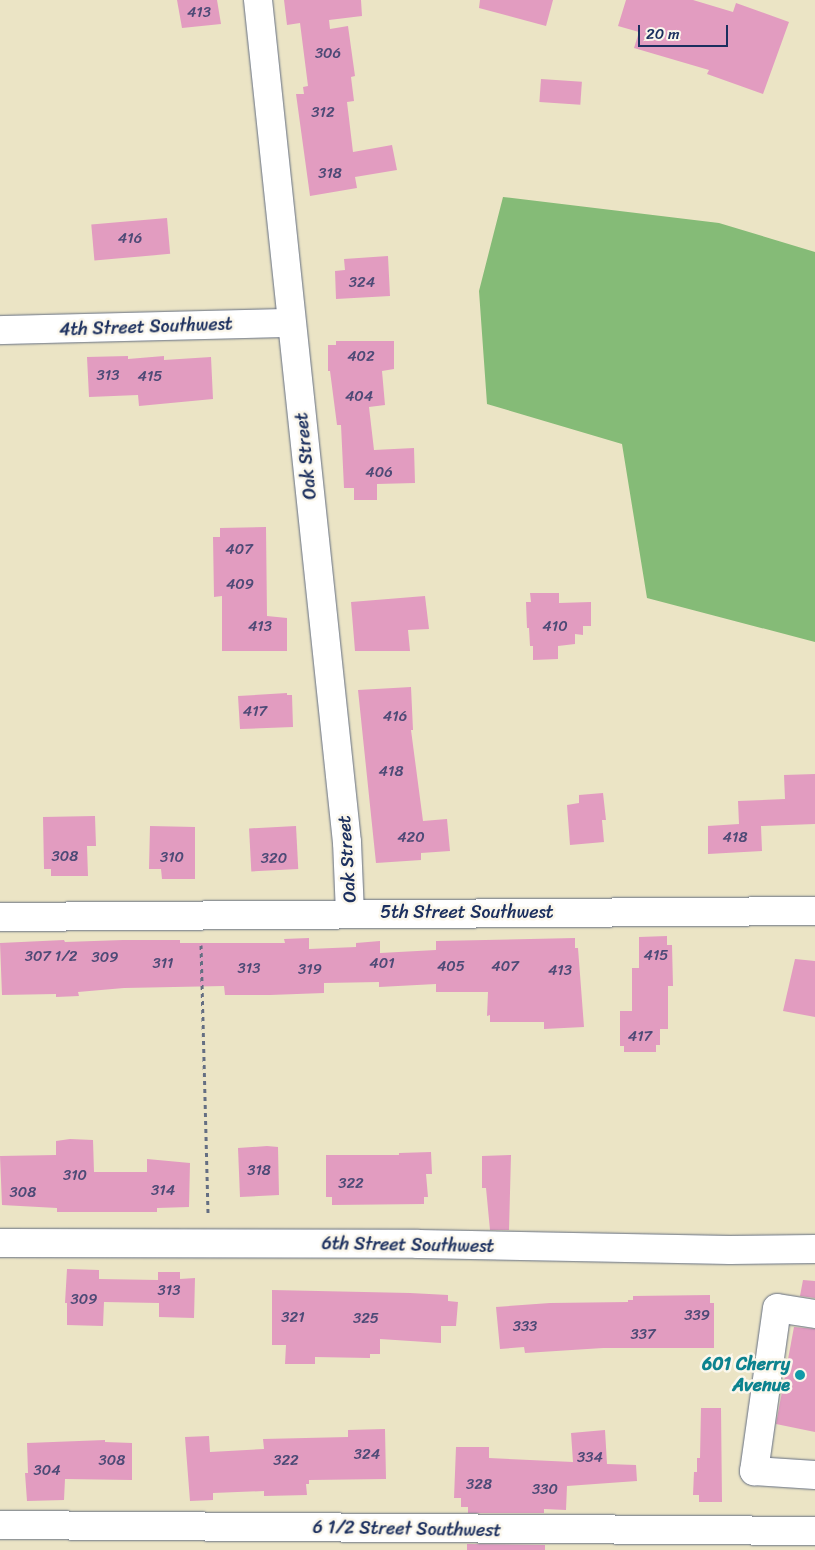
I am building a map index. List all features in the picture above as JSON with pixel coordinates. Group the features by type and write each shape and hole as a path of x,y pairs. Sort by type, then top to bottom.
{"street":[{"name":"Oak Street","path":"258,0 347,842 350,913"},
{"name":"4th Street Southwest","path":"0,330 291,323"},
{"name":"5th Street Southwest","path":"0,917 815,911"},
{"name":"6th Street Southwest","path":"0,1243 418,1244 730,1250 815,1249"},
{"path":"815,1314 777,1308 754,1471 815,1475"},
{"name":"6 1/2 Street Southwest","path":"0,1525 815,1531"}],"path":[{"path":"201,941 208,1223"}],"green space":[{"path":"503,197 719,223 815,252 815,642 647,598 622,444 487,404 479,291"}],"building":[{"path":"177,0 217,0 221,24 182,28"},
{"path":"284,0 361,0 362,16 329,20 330,29 348,26 355,76 351,77 354,101 347,102 353,152 392,145 397,170 355,177 357,188 310,196 296,94 304,94 303,87 308,86 300,23 287,25"},
{"path":"480,0 553,0 546,26 479,8"},
{"path":"626,0 693,0 733,12 736,3 789,22 763,94 707,74 709,70 634,48 639,32 618,26"},
{"path":"541,79 582,82 580,105 539,102"},
{"path":"167,218 170,254 94,260 91,225"},
{"path":"388,256 390,296 336,299 335,271 345,270 344,259"},
{"path":"336,341 394,341 394,369 382,371 385,405 369,407 374,450 414,448 415,483 377,484 377,500 354,500 354,488 344,488 341,425 337,425 330,371 328,371 328,345 336,345"},
{"path":"128,356 128,359 164,356 164,360 211,357 213,399 139,406 138,395 89,397 87,357"},
{"path":"266,527 267,616 287,618 287,651 222,651 222,596 214,597 213,537 220,537 220,528"},
{"path":"530,593 559,593 559,603 591,602 591,626 583,626 583,635 575,634 575,644 558,646 558,659 533,660 533,646 530,646 529,628 527,628 526,602 531,602"},
{"path":"425,596 429,629 408,630 410,651 355,651 351,602"},
{"path":"411,687 413,730 411,730 423,821 447,819 450,851 421,853 421,860 376,863 358,690"},
{"path":"287,693 287,695 292,695 293,727 240,729 238,696"},
{"path":"815,774 815,824 761,826 762,851 708,854 708,826 739,824 738,801 785,799 784,775"},
{"path":"603,793 606,820 602,820 604,842 570,845 567,805 579,803 579,795"},
{"path":"95,816 96,846 87,846 88,876 51,876 51,869 44,869 43,817"},
{"path":"150,826 195,827 195,879 162,879 161,869 149,869"},
{"path":"296,826 298,869 251,871 249,828"},
{"path":"667,936 667,945 672,945 673,986 668,986 668,1029 660,1029 660,1045 656,1045 656,1052 624,1052 624,1046 620,1046 620,1011 632,1011 632,968 639,968 639,937"},
{"path":"309,938 309,949 356,947 356,943 380,941 380,953 436,950 436,941 575,938 575,948 578,948 584,1027 544,1029 544,1022 490,1022 490,1015 487,1016 488,992 436,992 436,984 379,987 379,982 324,983 324,993 270,995 225,995 224,986 124,988 78,992 79,996 56,997 56,994 2,995 0,943 64,940 65,942 180,940 180,943 285,943 284,939"},
{"path":"795,959 815,961 815,1017 783,1011"},
{"path":"70,1139 93,1140 94,1172 147,1172 147,1159 190,1163 189,1207 157,1208 157,1212 57,1212 57,1208 2,1205 0,1156 56,1155 56,1141"},
{"path":"278,1147 279,1195 240,1197 238,1148"},
{"path":"431,1152 432,1174 426,1174 428,1197 424,1197 424,1204 332,1205 332,1197 326,1197 326,1155 399,1155 399,1153"},
{"path":"511,1155 509,1230 490,1230 486,1188 482,1188 482,1156"},
{"path":"67,1269 99,1270 99,1279 158,1280 158,1272 180,1272 180,1279 195,1278 194,1318 159,1317 159,1303 104,1302 103,1326 67,1325 67,1303 65,1303"},
{"path":"803,1280 815,1281 815,1298 800,1296"},
{"path":"272,1290 448,1295 448,1301 458,1302 456,1326 441,1326 441,1343 380,1339 380,1354 370,1354 370,1358 315,1357 315,1364 285,1364 286,1345 272,1345"},
{"path":"710,1295 710,1303 714,1303 714,1348 603,1348 525,1353 524,1347 500,1349 496,1307 550,1303 628,1302 628,1300 633,1300 633,1296"},
{"name":"601 Cherry Avenue","path":"794,1327 815,1329 815,1432 776,1424"},
{"path":"701,1408 721,1408 722,1502 699,1502 699,1495 693,1495 694,1472 697,1472 697,1458 700,1458"},
{"path":"385,1429 386,1479 309,1480 309,1484 306,1484 307,1495 264,1496 264,1491 213,1493 213,1500 190,1501 185,1437 209,1436 210,1452 264,1449 263,1439 348,1437 348,1430"},
{"path":"605,1430 607,1464 636,1465 637,1481 567,1486 566,1510 544,1509 544,1513 468,1513 468,1507 461,1507 461,1498 454,1498 456,1447 489,1447 489,1458 573,1462 571,1433"},
{"path":"105,1440 105,1442 132,1443 132,1480 65,1479 64,1500 27,1501 25,1473 28,1473 27,1443"},
{"path":"467,1544 545,1545 545,1550 467,1550"}],"place":[{"name":"601 Cherry Avenue","path":"800,1375"}]}
